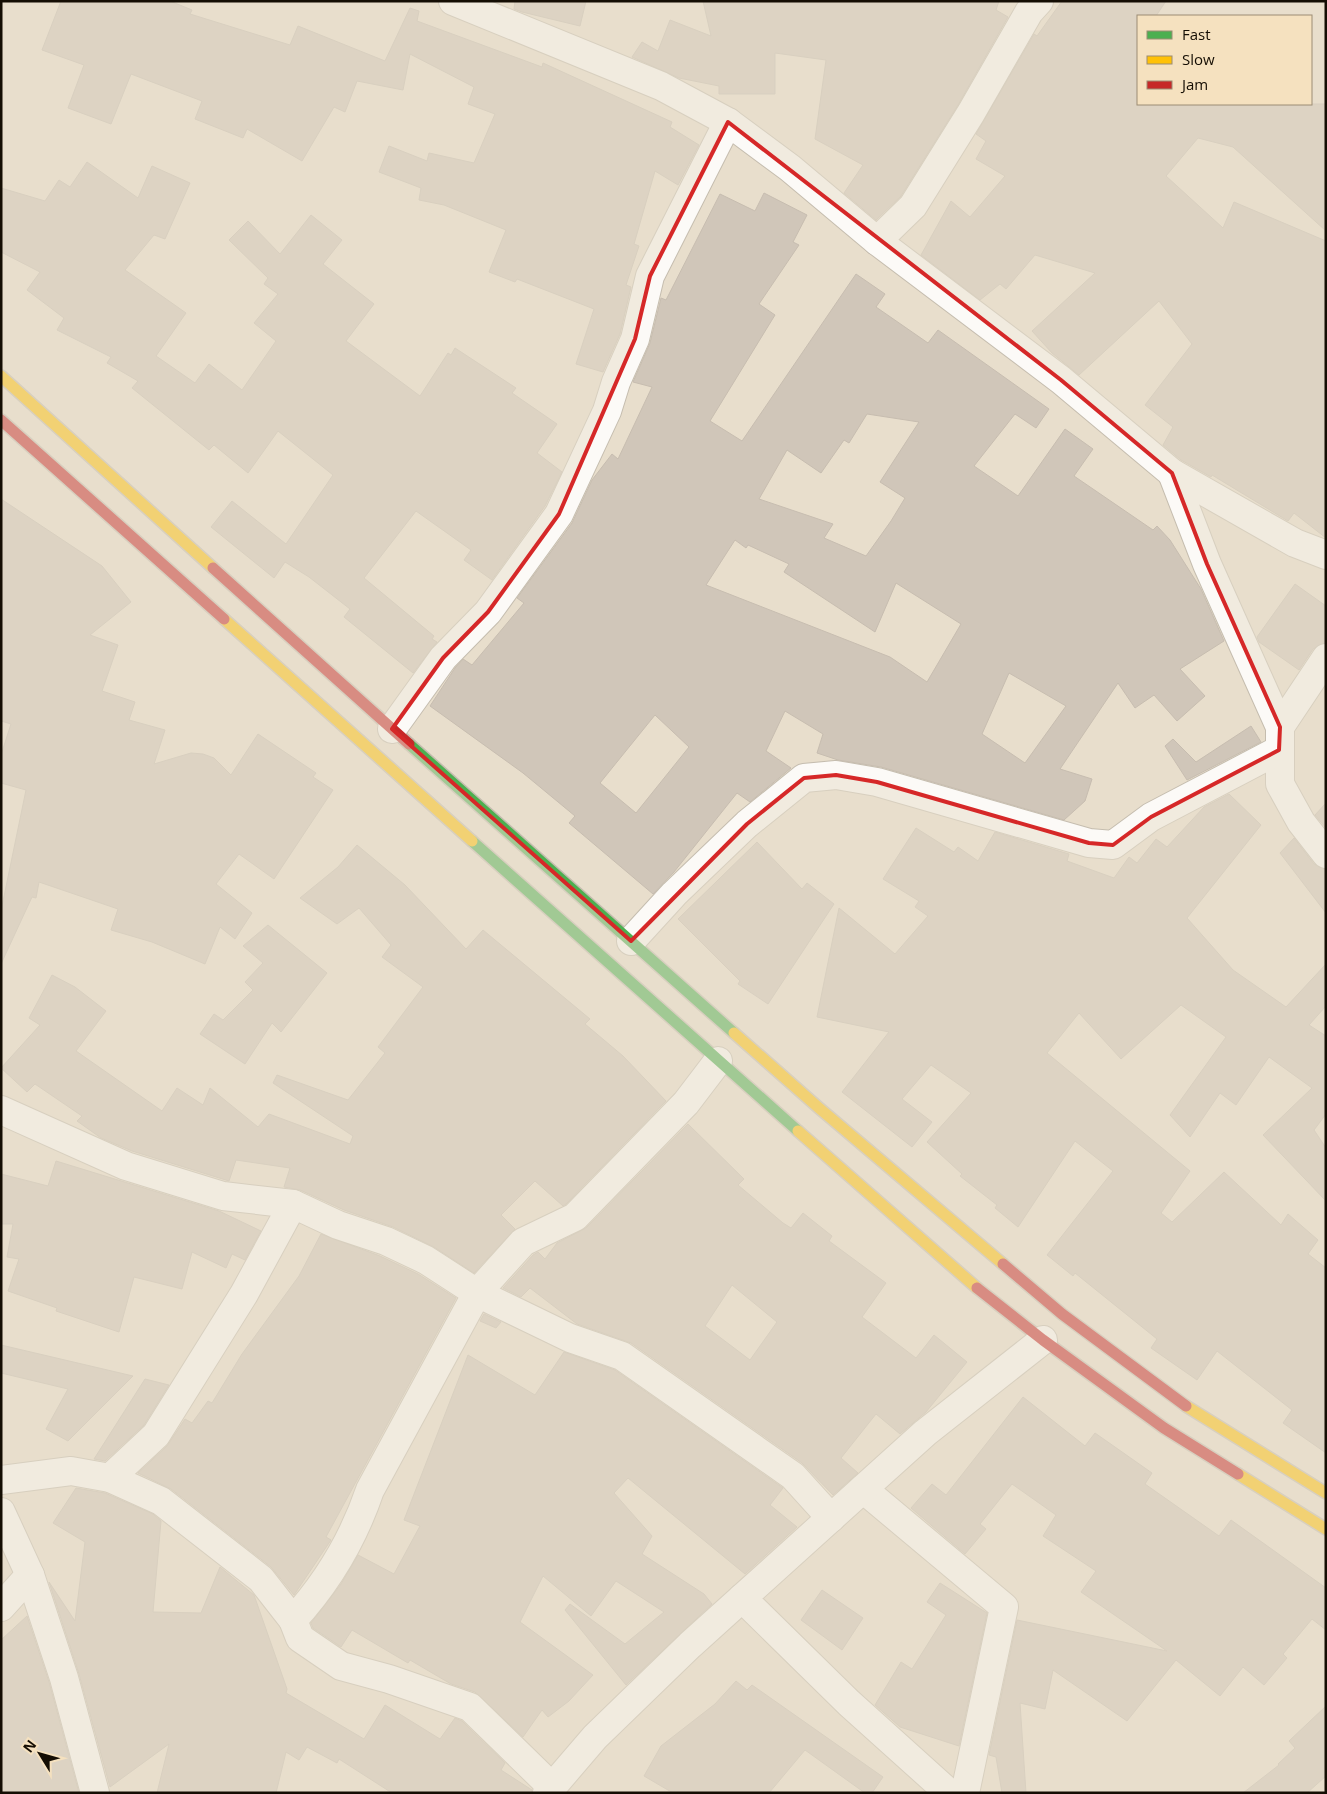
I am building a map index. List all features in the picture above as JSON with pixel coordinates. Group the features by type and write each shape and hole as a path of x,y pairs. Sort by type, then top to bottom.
{"street":[{"path":"453,1 661,86 728,122 790,168 877,241 1061,380 1172,473 1295,542 1326,555"},
{"path":"877,241 913,206 961,130 1029,12 1040,1"},
{"path":"392,729 443,658 488,612 559,514 607,411 616,382 636,339 650,276 728,122"},
{"path":"1,376 392,729 819,1108 1073,1323 1172,1397 1326,1493"},
{"path":"1,420 718,1061 984,1294 1043,1340 1164,1428 1326,1529"},
{"path":"1172,473 1207,564 1280,739 1280,784 1301,822 1326,854"},
{"path":"631,941 674,894 747,824 804,778 836,775 878,782 1089,843 1113,844 1151,817 1280,739 1326,658"},
{"path":"293,1620 316,1595 360,1519 370,1490 477,1293 523,1242 575,1217 686,1103 718,1061"},
{"path":"1,1110 126,1166 222,1196 293,1204 338,1225 386,1241 426,1260 477,1293 570,1338 622,1356 793,1476 831,1518"},
{"path":"110,1478 156,1434 244,1294 293,1204"},
{"path":"1,1480 71,1471 110,1478 161,1502 261,1579 293,1620 300,1638 342,1666 389,1679 470,1707 549,1790 595,1737 690,1645 925,1433 1043,1340"},
{"path":"863,1489 1004,1607 965,1793"},
{"path":"1,1512 30,1576 64,1678 95,1793"},
{"path":"1,1607 30,1576"},
{"path":"742,1598 849,1703 949,1793"}],"highlighted area":[{"path":"728,122 1061,380 1172,473 1207,564 1280,727 1279,750 1151,817 1113,845 1089,843 877,782 836,775 804,778 747,824 631,941 392,729 443,658 488,612 559,514 635,339 650,276"}],"building":[{"path":"61,1 170,1 192,10 190,14 290,45 298,26 385,61 410,8 419,11 417,21 542,67 543,63 672,122 670,127 699,145 678,185 655,171 634,244 639,246 626,285 631,287 620,334 603,372 576,364 594,309 517,279 515,282 489,272 506,230 444,205 419,200 421,188 379,172 389,146 427,161 429,153 474,163 495,114 468,104 474,87 410,54 403,90 357,81 345,112 334,107 302,161 247,129 243,138 195,119 202,101 131,74 111,124 68,108 84,65 42,50"},
{"path":"515,1 586,1 580,26 514,9"},
{"path":"703,1 999,1 996,10 1008,17 958,105 901,196 876,220 844,193 863,165 815,139 826,60 775,53 775,94 719,94 719,86 679,78 632,57 642,42 658,51 670,20 711,36"},
{"path":"1062,1 1166,1 1157,15 1137,15 1137,105 1326,104 1326,231 1233,147 1198,138 1166,176 1223,228 1234,202 1326,241 1326,538 1294,513 1288,521 1212,475 1211,477 1181,460 1163,445 1173,427 1145,405 1192,344 1159,301 1079,375 1052,353 1032,331 1095,273 1035,255 1006,289 1000,284 980,300 921,255 951,201 970,217 1005,176 976,159 986,141 976,134 1034,34 1037,36"},
{"path":"87,162 138,198 152,166 190,183 165,239 154,235 125,270 186,313 156,356 195,383 209,364 242,390 276,341 254,323 278,294 264,284 268,278 229,240 248,221 280,254 311,215 342,240 323,264 374,304 346,341 420,396 448,353 451,355 455,348 516,388 512,393 557,424 537,453 562,472 545,506 492,580 464,560 471,550 416,511 364,578 434,636 432,639 437,642 413,673 344,617 350,609 309,577 285,562 274,578 211,527 232,501 286,544 333,475 278,431 248,473 214,445 209,450 132,388 138,381 107,363 111,357 57,330 64,318 27,290 40,272 1,252 1,188 45,201 59,180 70,187"},
{"path":"764,193 807,215 793,242 799,245 759,304 775,315 710,421 742,441 856,274 885,294 876,307 928,343 938,330 1049,409 1036,428 1015,414 974,466 1018,496 1065,429 1093,449 1074,476 1153,530 1157,526 1170,540 1201,589 1224,641 1180,669 1205,696 1177,721 1154,695 1135,708 1118,683 1060,769 1092,779 1085,801 1064,820 881,767 838,760 817,753 823,734 785,711 766,751 791,768 750,802 737,793 674,872 653,894 569,823 575,816 523,773 430,706 463,659 472,665 524,603 517,598 572,523 592,480 612,454 618,459 652,387 633,382 650,343 661,298 666,300 720,194 755,211","holes":["867,414 919,422 880,482 905,498 866,556 824,538 833,524 759,499 787,450 821,473 844,440 849,443","735,540 746,548 748,545 789,564 784,572 875,632 896,583 961,624 927,682 890,657 706,585","1009,673 1066,706 1025,763 982,734","655,715 689,747 636,813 600,783"]},
{"path":"1,499 102,566 131,602 90,635 118,645 102,691 135,702 129,720 165,730 154,764 191,753 203,754 214,758 231,775 258,734 316,773 313,777 333,790 274,879 239,854 216,884 252,913 235,939 220,927 205,964 152,942 111,930 118,909 39,882 36,898 32,897 1,964 1,911 26,790 1,783 1,755 11,724 1,721"},
{"path":"1295,584 1326,606 1326,643 1313,649 1299,670 1259,642 1257,637"},
{"path":"1251,726 1261,742 1187,780 1165,746 1173,739 1196,762"},
{"path":"1229,794 1261,825 1187,918 1233,970 1286,1007 1326,964 1326,1006 1309,1025 1326,1036 1326,1114 1314,1130 1326,1148 1326,1201 1263,1135 1312,1088 1269,1057 1236,1105 1220,1093 1190,1137 1170,1115 1226,1037 1181,1005 1121,1059 1079,1013 1047,1053 1190,1171 1161,1213 1172,1222 1224,1172 1281,1225 1288,1214 1318,1240 1308,1254 1326,1268 1326,1453 1283,1423 1292,1410 1217,1351 1197,1380 1151,1348 1157,1339 1075,1273 1073,1276 1047,1255 1113,1171 1075,1141 1018,1227 995,1208 997,1205 960,1176 962,1174 927,1142 971,1093 931,1065 902,1099 932,1122 912,1147 842,1092 889,1032 817,1017 839,908 895,954 928,916 915,907 919,901 883,879 916,828 954,852 958,847 978,861 995,832 1069,854 1067,861 1114,878 1129,857 1137,863 1156,839 1167,847 1204,807"},
{"path":"1326,803 1326,828 1315,815"},
{"path":"1294,838 1314,864 1326,869 1326,913 1280,853"},
{"path":"757,842 802,889 807,883 834,904 768,1004 738,984 740,981 678,919"},
{"path":"357,845 405,885 466,949 483,930 590,1019 585,1024 623,1056 666,1101 563,1206 535,1181 501,1215 515,1229 474,1273 434,1247 393,1227 344,1210 300,1190 284,1187 290,1168 236,1160 229,1181 132,1151 101,1138 77,1121 82,1116 35,1084 27,1092 1,1068 40,1025 29,1018 52,975 75,987 106,1011 76,1051 162,1111 177,1088 203,1105 210,1088 258,1127 269,1114 350,1144 353,1136 273,1083 277,1075 348,1100 385,1053 378,1047 423,987 382,957 391,945 359,908 337,924 300,898 338,867"},
{"path":"268,925 327,973 281,1032 272,1023 245,1064 200,1034 214,1014 223,1020 253,990 245,982 263,963 243,946"},
{"path":"688,1124 744,1179 738,1185 783,1223 791,1228 803,1213 832,1236 829,1241 886,1283 862,1317 916,1358 934,1335 967,1362 926,1412 900,1434 876,1414 841,1458 858,1473 833,1495 802,1463 631,1343 577,1324 530,1288 521,1297 503,1288 533,1255 538,1252 545,1259 557,1243 586,1228","holes":["732,1285 777,1322 750,1360 705,1326"]},
{"path":"56,1161 219,1211 261,1231 245,1260 232,1254 226,1268 192,1252 182,1289 134,1277 119,1332 56,1311 57,1308 8,1291 19,1259 7,1257 13,1224 1,1224 1,1174 48,1186"},
{"path":"321,1234 380,1256 418,1274 456,1298 326,1537 331,1540 294,1595 271,1567 171,1489 138,1473 167,1446 185,1419 192,1423 208,1401 212,1403 242,1354 299,1276"},
{"path":"484,1314 501,1322 496,1328 480,1321"},
{"path":"1,1345 133,1376 68,1441 46,1429 68,1389 1,1373"},
{"path":"564,1352 615,1370 783,1488 770,1505 797,1527 745,1574 628,1478 614,1493 652,1536 642,1554 704,1594 712,1604 626,1685 565,1610 570,1604 625,1644 664,1612 616,1581 591,1616 543,1576 520,1622 593,1675 569,1701 548,1717 542,1710 523,1737 475,1692 451,1684 410,1660 408,1663 352,1630 341,1647 313,1628 311,1623 341,1584 358,1555 394,1574 420,1526 404,1520 468,1355 535,1395"},
{"path":"145,1379 169,1385 144,1425 105,1461 94,1459"},
{"path":"1023,1397 1085,1446 1095,1433 1152,1473 1145,1484 1219,1536 1231,1520 1326,1588 1326,1630 1312,1619 1283,1654 1287,1658 1264,1685 1243,1667 1220,1696 1176,1660 1127,1721 1053,1670 1045,1709 1020,1703 1026,1793 1002,1793 996,1757 989,1755 1017,1620 1167,1651 1081,1592 1096,1571 1043,1536 1056,1515 1012,1484 980,1524 986,1529 965,1554 911,1508 932,1484 946,1495"},
{"path":"76,1488 105,1493 153,1514 161,1521 153,1612 201,1613 220,1567 254,1595 287,1689 286,1693 364,1739 385,1705 440,1739 455,1718 462,1721 505,1763 501,1770 532,1790 532,1793 392,1793 339,1759 337,1763 307,1747 299,1760 286,1752 276,1793 157,1793 169,1744 110,1787 79,1674 49,1582 75,1621 85,1542 53,1523"},
{"path":"940,1583 987,1613 959,1746 900,1727 875,1705 901,1662 912,1669 946,1615 927,1602"},
{"path":"822,1590 863,1618 842,1650 801,1620"},
{"path":"27,1616 49,1682 79,1793 1,1793 1,1640"},
{"path":"736,1681 747,1690 752,1685 883,1777 872,1793 865,1793 805,1750 769,1793 673,1793 644,1776 661,1746 715,1704"},
{"path":"1326,1706 1326,1776 1307,1793 1243,1793 1279,1765 1295,1748 1289,1741"}],"traffic: fast":[{"path":"409,744 734,1033"},
{"path":"472,841 798,1131"}],"traffic: slow":[{"path":"1,376 213,568"},
{"path":"224,619 472,841"},
{"path":"734,1033 819,1108 1003,1264"},
{"path":"798,1131 977,1288"},
{"path":"1186,1406 1326,1493"},
{"path":"1238,1474 1326,1529"}],"traffic: jam":[{"path":"1,420 224,619"},
{"path":"213,568 409,744"},
{"path":"1003,1264 1062,1314 1186,1406"},
{"path":"977,1288 1043,1340 1164,1428 1238,1474"}]}
